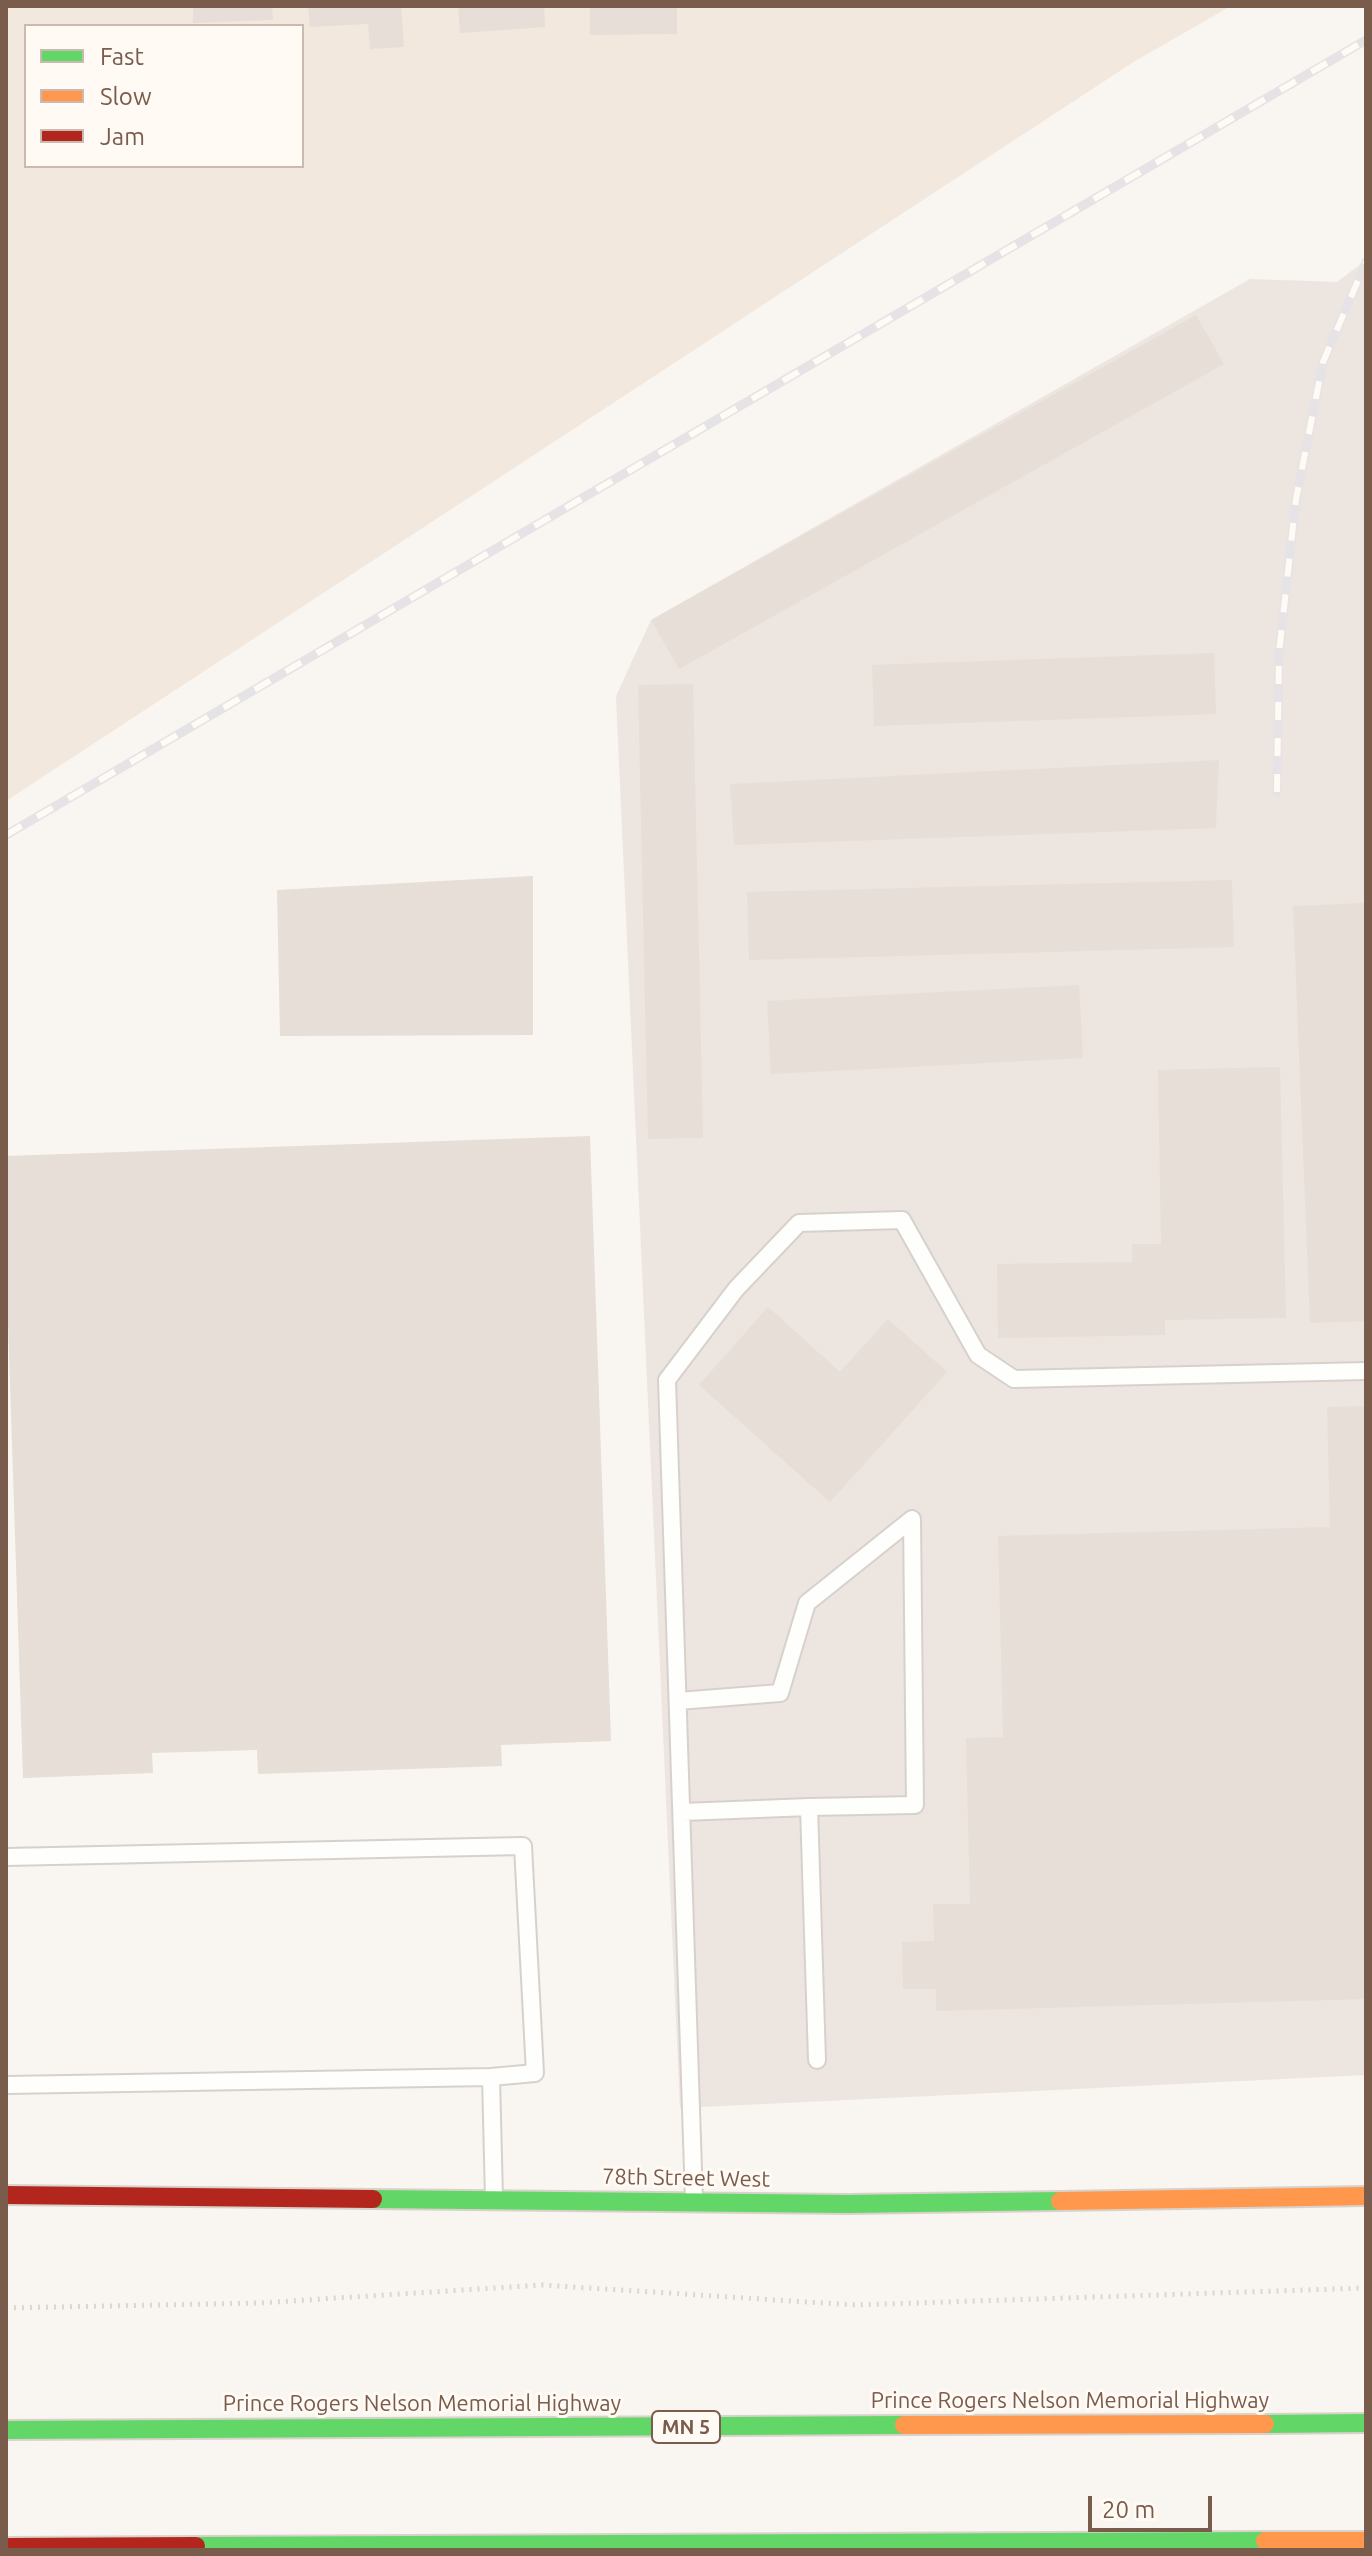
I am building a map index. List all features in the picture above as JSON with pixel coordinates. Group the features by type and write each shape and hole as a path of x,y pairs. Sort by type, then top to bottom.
{"main road":[{"name":"78th Street West","path":"6,2195 847,2204 1366,2196"},
{"name":"Prince Rogers Nelson Memorial Highway","path":"6,2430 1366,2423"},
{"path":"6,2547 1366,2541"}],"lane":[{"path":"694,2202 667,1380 736,1289 799,1223 902,1220 978,1355 1014,1379 1366,1371"},
{"path":"678,1701 780,1693 807,1603 912,1519 915,1805 683,1812"},
{"path":"809,1807 817,2060"},
{"path":"6,1857 523,1846 535,2073 491,2077 6,2085"},
{"path":"491,2077 494,2199"}],"path":[{"path":"6,2308 259,2303 542,2285 855,2305 1366,2288"}],"shaded area":[{"path":"6,6 1231,6 1135,61 6,801"},
{"path":"1366,260 1366,2075 680,2108 616,696 651,620 1250,279 1337,282"}],"building":[{"path":"193,6 272,6 273,20 193,23"},
{"path":"308,6 401,6 404,47 370,49 368,24 310,27"},
{"path":"458,6 544,6 545,27 460,33"},
{"path":"590,6 677,6 677,34 590,35"},
{"path":"1196,315 1224,364 679,669 651,620"},
{"path":"1214,653 1216,714 874,726 872,665"},
{"path":"693,684 703,1138 648,1139 638,685"},
{"path":"1219,760 1216,828 734,845 730,784"},
{"path":"533,876 533,1035 280,1036 277,890"},
{"path":"1232,880 1234,947 749,960 747,892"},
{"path":"1366,903 1366,1321 1310,1323 1293,906"},
{"path":"1079,985 1083,1058 771,1074 767,1001"},
{"path":"1280,1067 1286,1318 1165,1320 1165,1335 998,1338 997,1264 1132,1262 1132,1244 1161,1244 1158,1070"},
{"path":"590,1136 611,1741 501,1745 502,1766 258,1774 257,1750 152,1753 153,1773 23,1778 6,1262 6,1156"},
{"path":"768,1307 840,1372 888,1319 947,1372 830,1502 699,1385"},
{"path":"1366,1406 1366,1999 936,2011 936,1989 903,1989 902,1942 934,1941 933,1904 970,1904 966,1738 1003,1737 998,1536 1330,1527 1327,1407"}],"railway":[{"path":"6,835 1366,40"},
{"path":"1277,792 1279,653 1296,499 1323,362 1366,262"}],"traffic: fast":[{"path":"373,2199 847,2204 1060,2201"},
{"path":"1265,2424 1366,2423"},
{"path":"6,2430 904,2425"},
{"path":"196,2546 1265,2541"}],"traffic: slow":[{"path":"1060,2201 1366,2196"},
{"path":"904,2425 1265,2424"},
{"path":"1265,2541 1366,2541"}],"traffic: jam":[{"path":"6,2195 373,2199"},
{"path":"6,2547 196,2546"}]}
